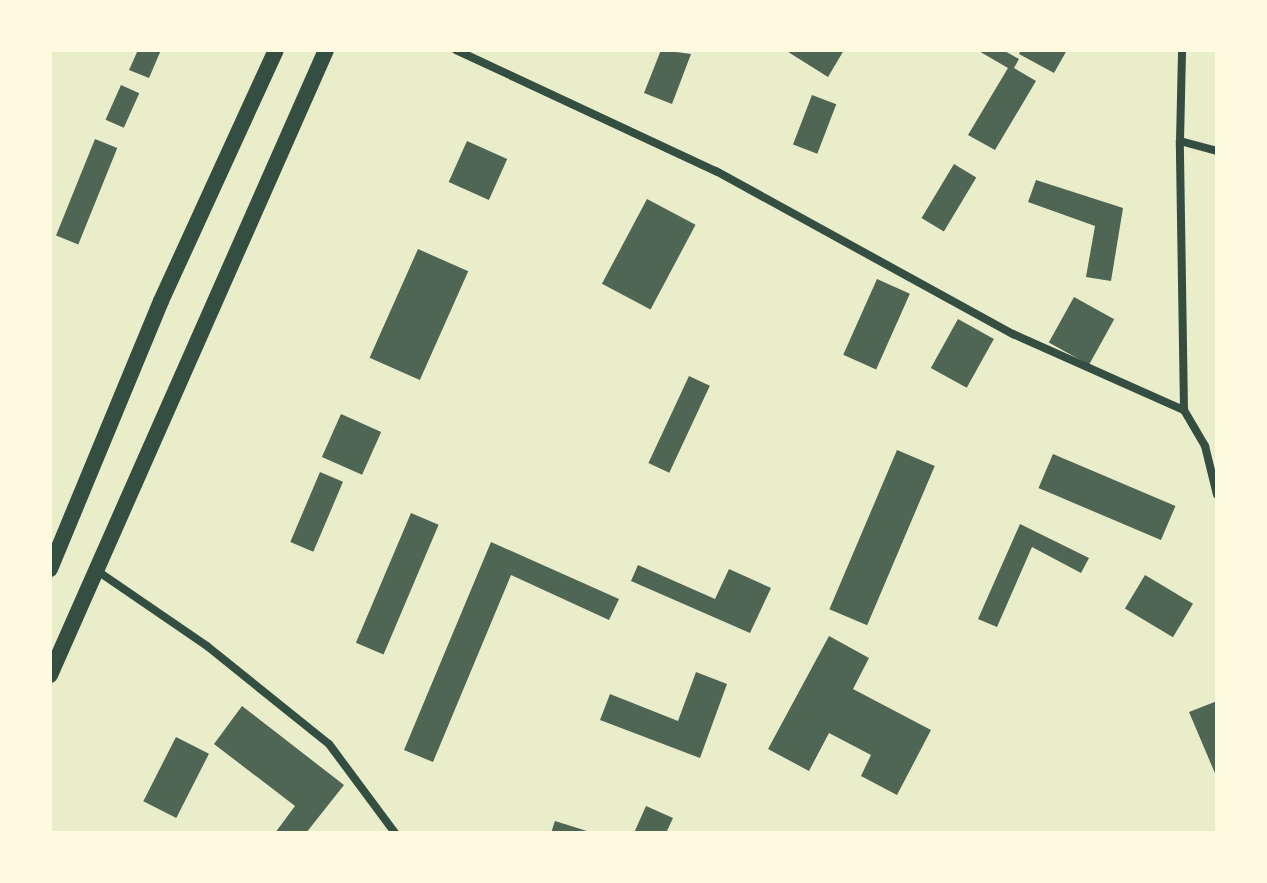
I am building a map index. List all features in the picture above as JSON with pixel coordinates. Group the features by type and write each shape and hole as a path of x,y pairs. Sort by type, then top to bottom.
{"highway":[{"path":"50,569 161,301 276,50"},
{"path":"50,675 326,50"}],"street":[{"path":"456,50 716,171 1013,334 1184,410"},
{"path":"1182,50 1180,141 1184,410 1205,446 1217,495"},
{"path":"1180,141 1217,151"},
{"path":"95,569 207,646 329,744 395,833"}],"building":[{"path":"138,50 161,50 149,78 129,70"},
{"path":"661,50 691,54 672,104 644,93"},
{"path":"785,50 844,50 828,77"},
{"path":"977,50 1003,50 1019,59 1014,68 1036,81 995,150 968,135 1008,68"},
{"path":"1021,50 1067,50 1054,73 1019,54"},
{"path":"121,85 139,93 124,128 106,120"},
{"path":"812,95 836,104 817,154 793,144"},
{"path":"95,139 117,148 78,244 56,235"},
{"path":"467,141 507,159 489,200 449,182"},
{"path":"954,164 976,177 944,231 922,218"},
{"path":"1036,180 1123,208 1111,281 1086,277 1095,226 1028,202"},
{"path":"647,199 696,225 650,310 602,284"},
{"path":"418,249 468,271 420,380 370,358"},
{"path":"877,279 910,294 876,369 843,355"},
{"path":"1074,297 1114,319 1089,365 1049,342"},
{"path":"958,319 994,339 967,388 931,368"},
{"path":"689,376 710,386 669,473 648,463"},
{"path":"341,414 381,432 362,475 322,457"},
{"path":"897,450 935,466 867,625 829,609"},
{"path":"1053,454 1175,506 1161,540 1039,488"},
{"path":"320,472 343,482 313,552 290,542"},
{"path":"411,513 439,525 384,655 356,643"},
{"path":"1020,524 1089,558 1081,573 1032,547 997,627 978,619"},
{"path":"491,542 619,599 609,620 511,575 433,762 404,750"},
{"path":"638,565 715,599 729,569 771,588 750,633 631,581"},
{"path":"1145,575 1193,604 1173,637 1125,608"},
{"path":"829,636 869,658 853,689 931,730 897,795 861,776 871,755 829,733 809,771 768,749"},
{"path":"696,672 727,684 700,758 600,720 610,694 678,721"},
{"path":"1217,701 1217,778 1189,712"},
{"path":"242,706 344,785 306,833 275,833 295,806 214,744"},
{"path":"176,737 209,754 176,818 143,801"},
{"path":"646,806 673,818 666,833 634,833"},
{"path":"555,821 590,832 590,833 551,833"}]}
